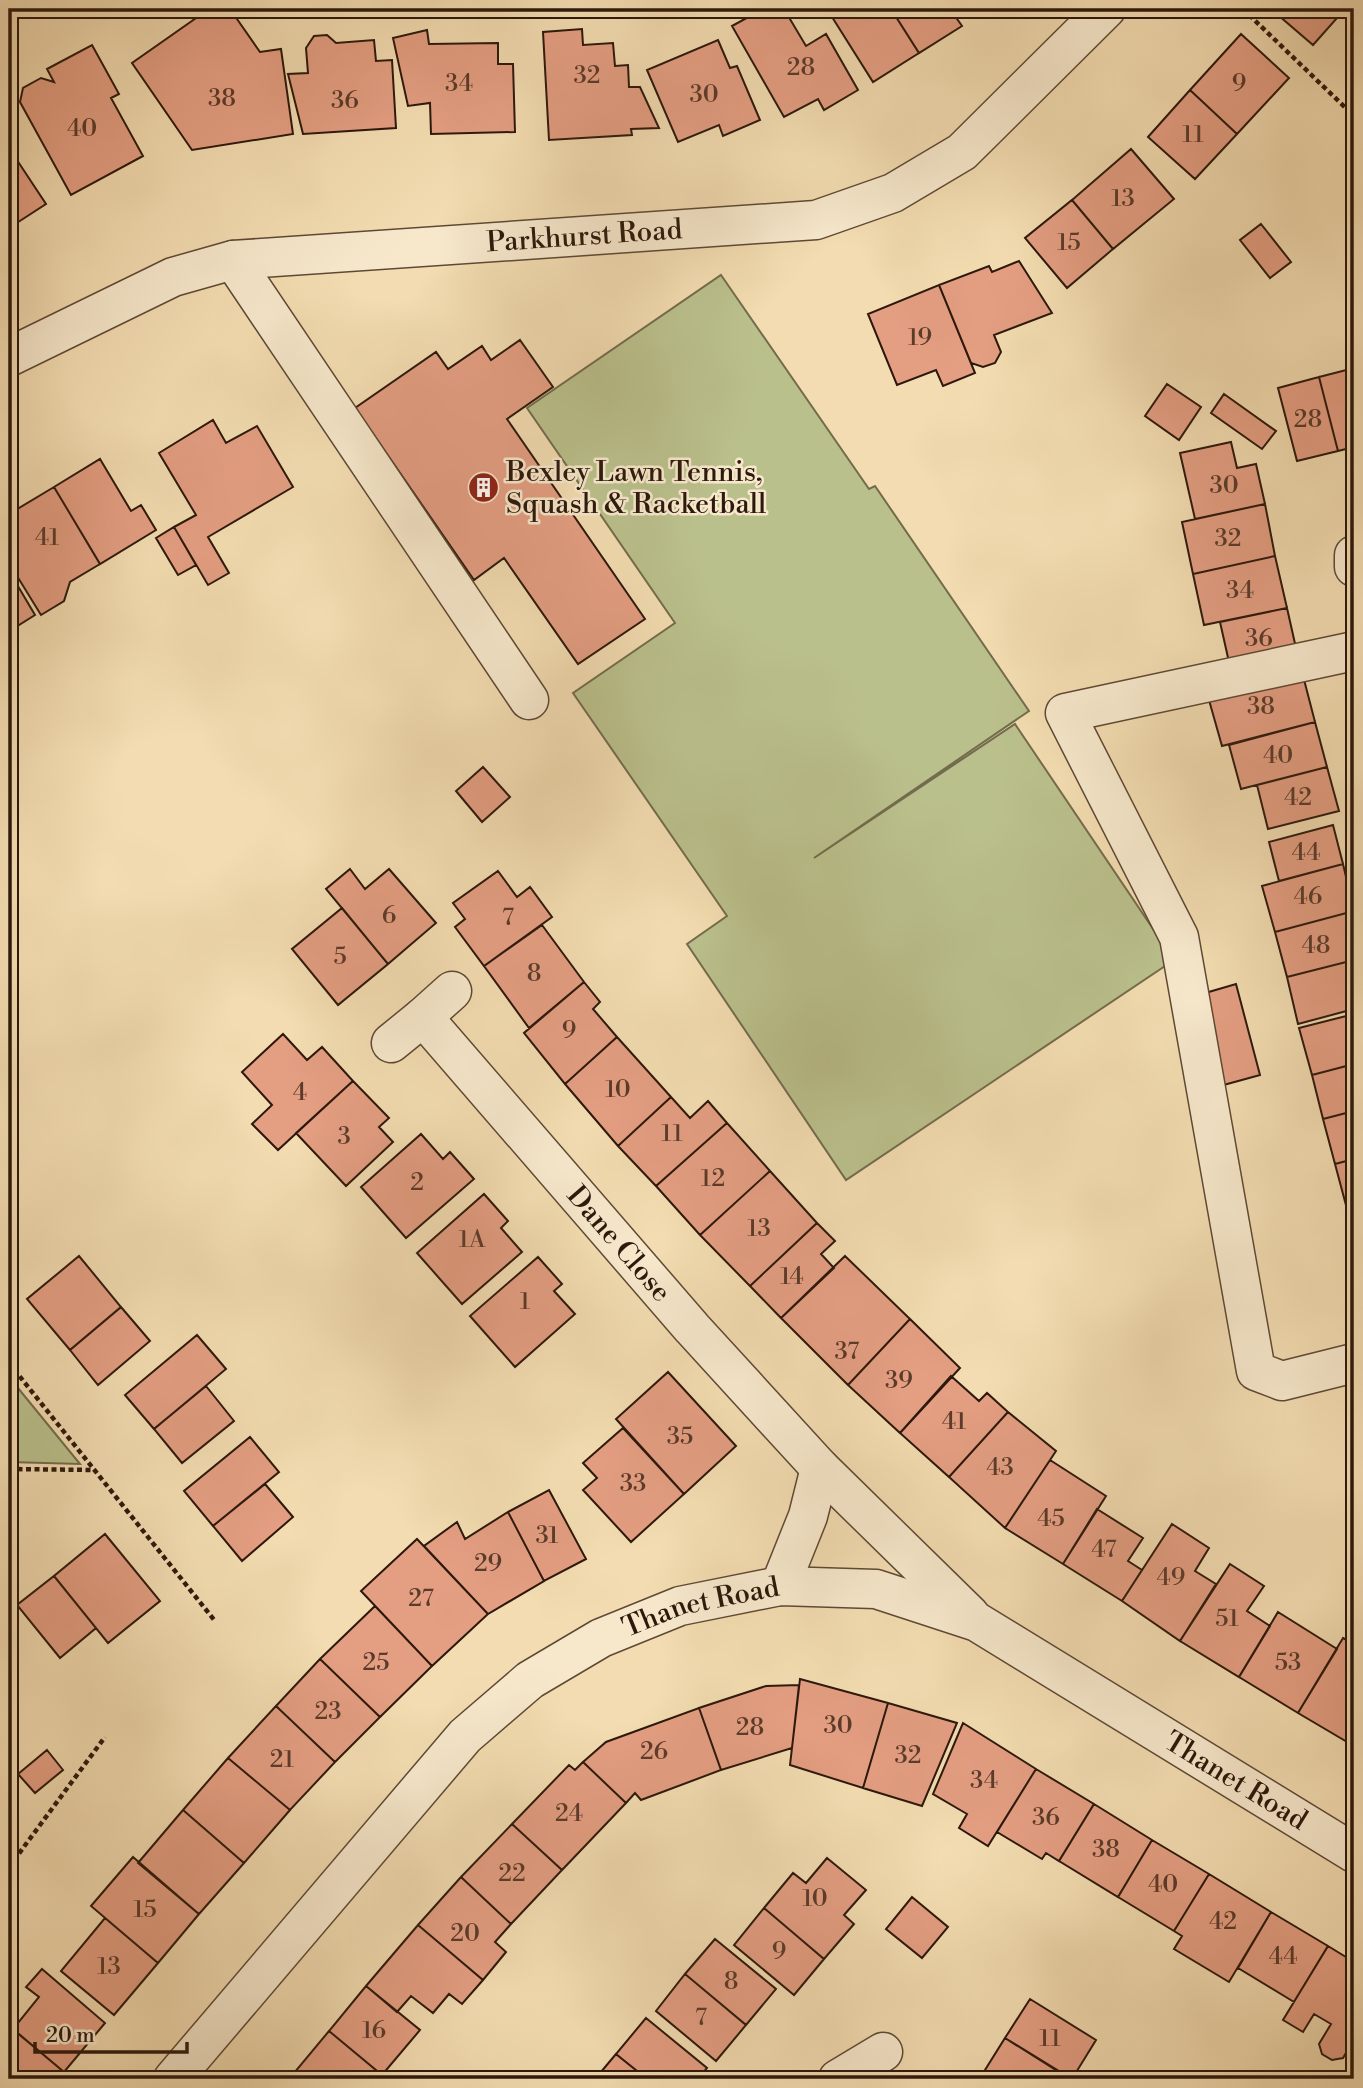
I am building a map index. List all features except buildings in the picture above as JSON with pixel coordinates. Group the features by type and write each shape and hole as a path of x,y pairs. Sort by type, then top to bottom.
{"street":[{"name":"Parkhurst Road","path":"9,356 173,277 233,260 816,220 893,193 961,152 1106,9"},
{"path":"233,260 529,700"},
{"path":"1354,555 1354,567"},
{"path":"1354,650 1065,713 1180,937 1256,1371 1282,1381 1354,1363"},
{"path":"391,1043 452,991"},
{"name":"Dane Close","path":"423,1017 692,1328 820,1468 977,1622"},
{"path":"780,1586 808,1516 820,1468"},
{"name":"Thanet Road","path":"173,2079 465,1736 530,1680 601,1638 680,1606 780,1586 876,1589 977,1622 1354,1853"},
{"path":"838,2079 883,2052"}],"path":[{"path":"1242,9 1354,116"},
{"path":"9,1363 215,1621"},
{"path":"9,1469 94,1470"},
{"path":"9,1867 105,1737"}],"green space":[{"path":"721,275 869,489 875,486 1029,711 814,858 1015,724 1174,960 846,1180 687,944 727,916 573,693 675,623 527,408"},
{"path":"9,1377 80,1464 9,1462"}],"place":[{"name":"Bexley Lawn Tennis, Squash & Racketball","path":"483,488"}]}
